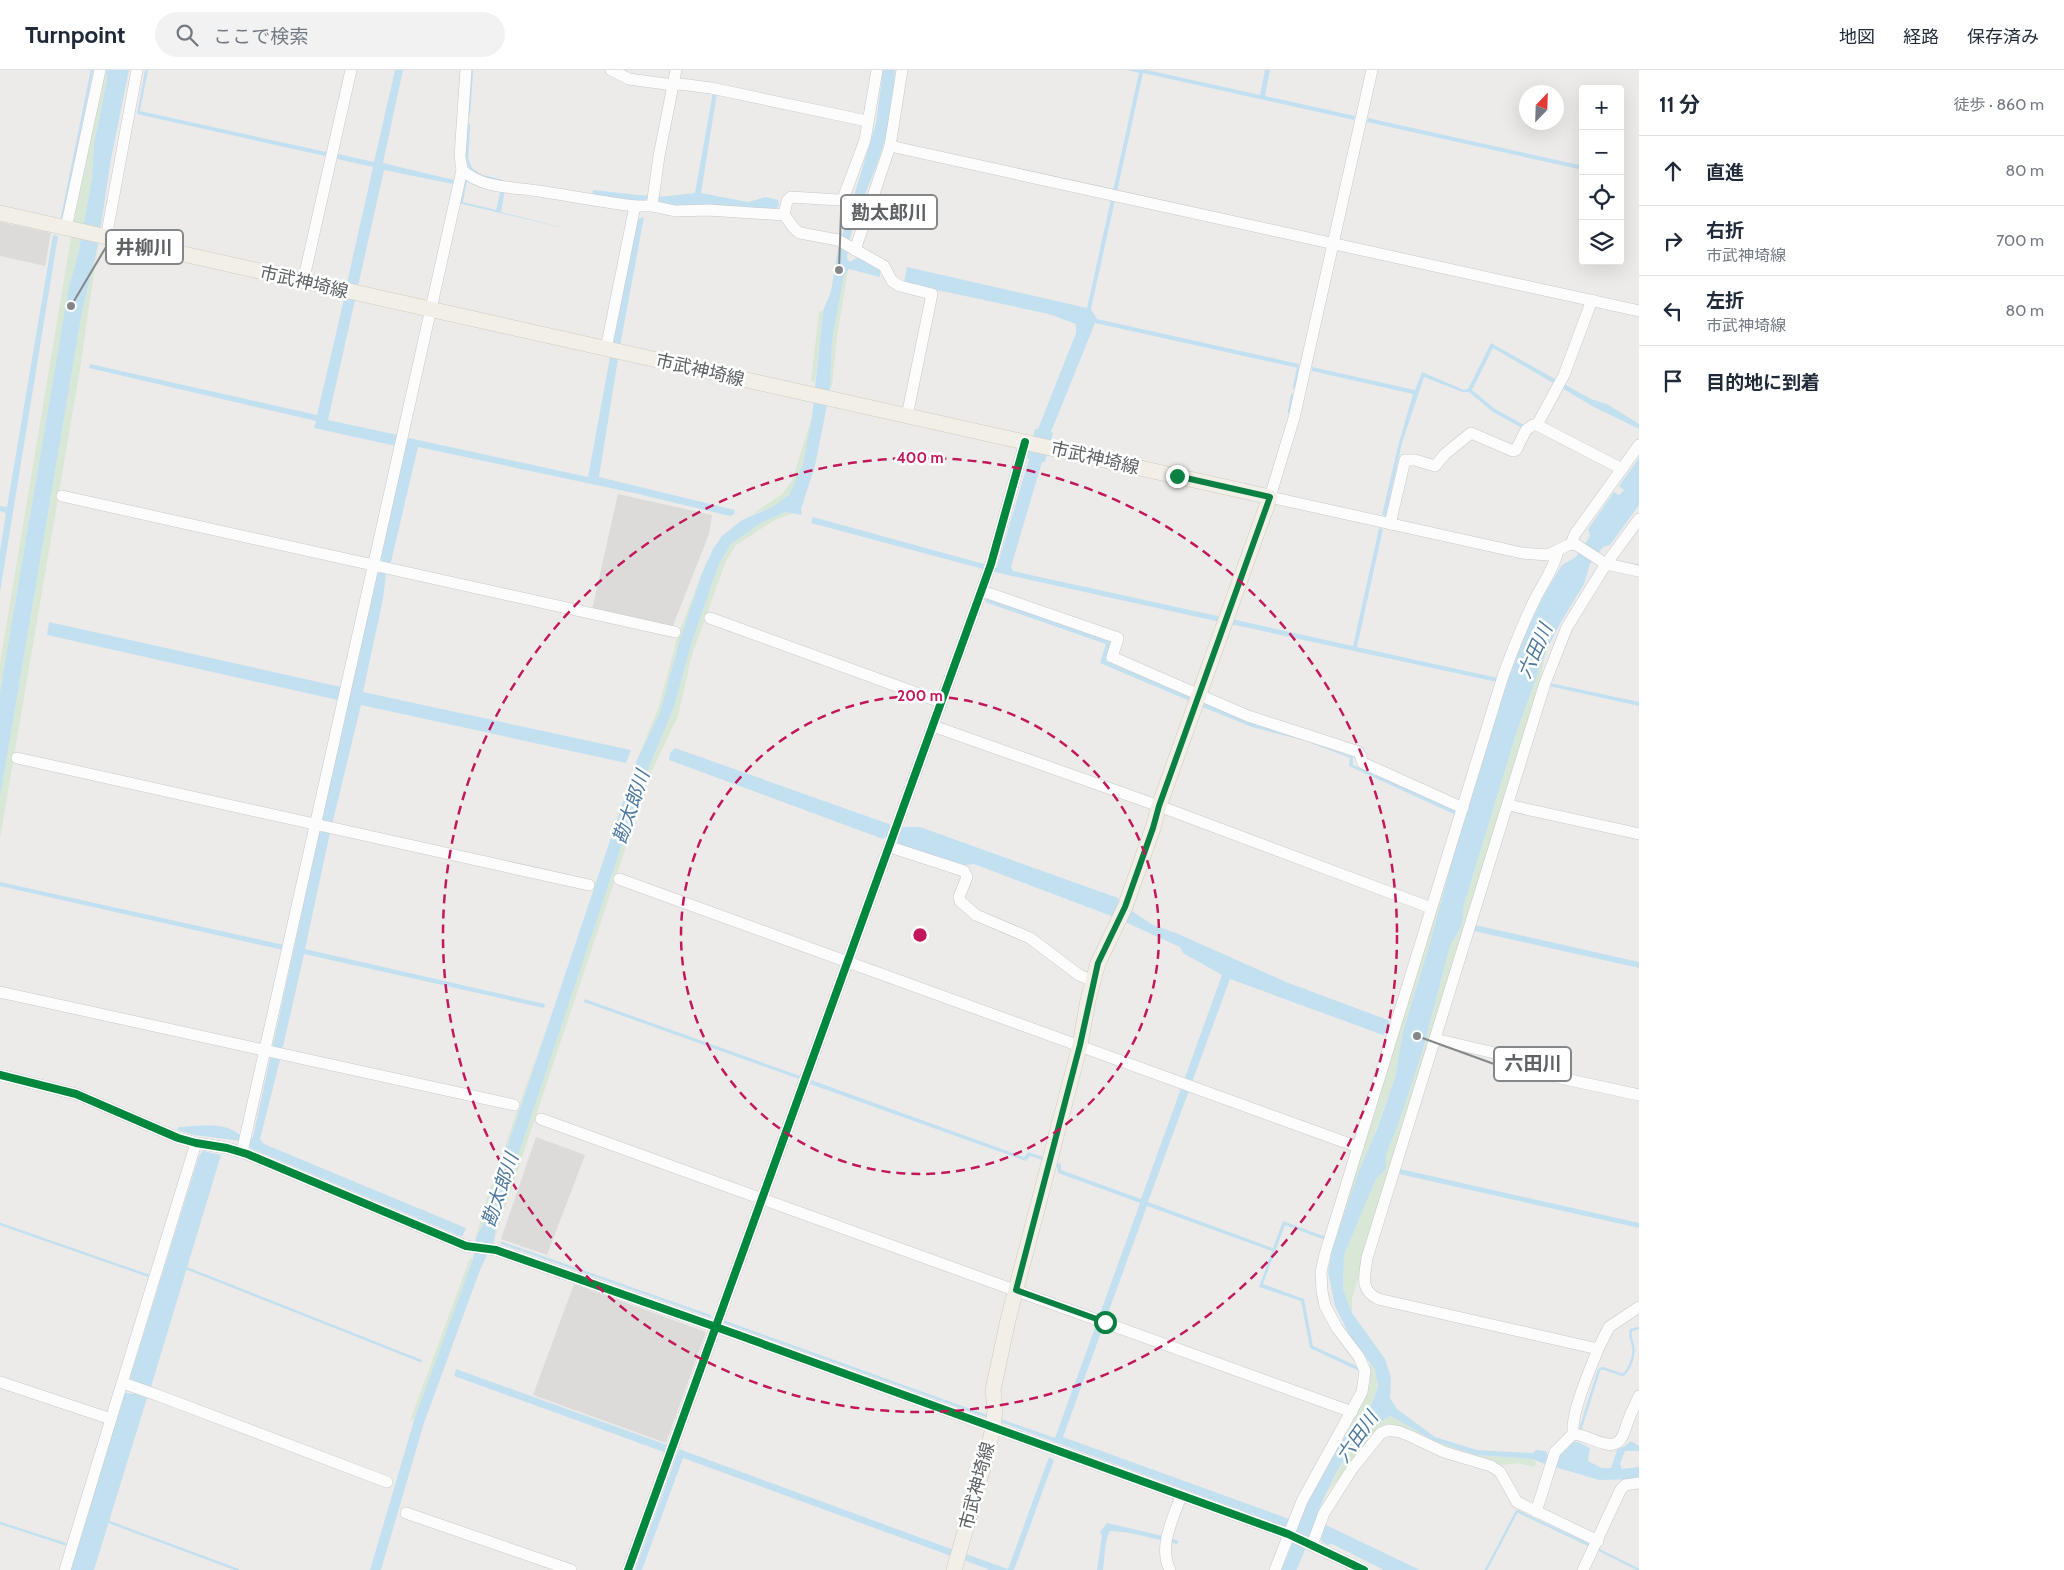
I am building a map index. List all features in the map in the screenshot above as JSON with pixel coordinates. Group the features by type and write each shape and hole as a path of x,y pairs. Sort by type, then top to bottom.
{"main road":[{"name":"市武神埼線","path":"0,213 1270,497 1122,913 1101,955 1093,981 1080,1045 994,1379 995,1410 993,1428 954,1570"}],"street":[{"path":"68,229 100,70"},
{"path":"105,238 137,70"},
{"path":"303,282 351,70"},
{"path":"244,1144 376,566 430,310 462,170 460,156 466,70"},
{"path":"611,70 629,79 711,88 867,121"},
{"path":"653,200 676,70"},
{"path":"784,214 787,201 791,197 839,200 844,198 865,140 877,70"},
{"path":"853,249 890,146 902,70"},
{"path":"1372,70 1294,418 1270,497 1522,553 1548,555 1575,545"},
{"path":"890,146 1639,311"},
{"path":"462,170 469,176 490,185 539,190 635,206 653,200 674,212 708,210 784,214 790,220 794,230 800,233 838,240 884,266 892,281 900,286 932,294 907,416"},
{"path":"606,349 635,206"},
{"path":"1537,425 1559,384 1592,300"},
{"path":"1390,524 1405,460 1415,460 1435,466 1445,454 1458,446 1471,433 1512,451 1516,450 1526,430 1533,425 1537,425 1622,470"},
{"path":"628,1570 982,591 1027,443"},
{"path":"1575,545 1575,534 1639,445"},
{"path":"62,496 675,632"},
{"path":"1598,1349 1378,1299 1369,1294 1365,1288 1367,1258 1544,683 1567,627 1602,562 1639,519"},
{"path":"1575,545 1602,562 1639,572"},
{"path":"1275,1570 1302,1501 1362,1392 1365,1371 1359,1357 1337,1328 1325,1306 1321,1272 1325,1254 1503,676 1517,638 1537,594 1555,563 1558,552"},
{"path":"982,591 1118,638 1112,656 1248,716 1359,752 1363,763 1463,808"},
{"path":"710,618 941,702"},
{"path":"933,726 1159,806 1431,908"},
{"path":"17,758 589,885"},
{"path":"1508,805 1639,834"},
{"path":"893,838 964,871 967,877 959,897 960,901 976,915 1030,938 1042,949 1079,975 1093,981"},
{"path":"619,879 1358,1146"},
{"path":"0,992 514,1105"},
{"path":"1435,1039 1537,1063 1556,1077 1639,1095"},
{"path":"0,1075 76,1094 178,1138 227,1148 244,1144 469,1247 496,1250 716,1327 1288,1534 1364,1570"},
{"path":"541,1119 1352,1412"},
{"path":"65,1570 196,1143"},
{"path":"1573,1434 1572,1427 1582,1393 1598,1349 1609,1327 1639,1307"},
{"path":"0,1382 111,1419"},
{"path":"122,1383 387,1482"},
{"path":"1573,1434 1584,1435 1606,1444 1619,1442 1624,1435 1628,1420 1639,1396"},
{"path":"1312,1544 1324,1513 1352,1470 1381,1432 1389,1430 1400,1432 1444,1452 1491,1466 1500,1472 1517,1502 1598,1541"},
{"path":"1536,1512 1555,1452 1573,1434"},
{"path":"1583,1570 1621,1489 1625,1484 1639,1483"},
{"path":"1170,1570 1166,1562 1166,1540 1182,1496"},
{"path":"406,1513 570,1570"}],"shaded area":[{"path":"0,222 51,233 45,266 0,256"},
{"path":"618,494 712,515 709,534 672,628 592,610"},
{"path":"536,1137 585,1155 547,1255 501,1239"},
{"path":"574,1284 706,1332 666,1443 533,1395"}],"green space":[{"path":"105,70 107,80 94,144 92,178 78,255 69,286 0,692 0,663 73,226"},
{"path":"98,245 80,369 0,838 0,798 82,312"},
{"path":"848,269 830,390 832,341 844,275"},
{"path":"823,311 815,383 811,380 819,312"},
{"path":"812,417 802,468 793,487 780,502 751,515 782,494 792,481"},
{"path":"786,512 794,513 775,520 736,545 726,561 692,655 678,716 650,775 494,1241 497,1219 643,782 674,707 691,645 719,564 731,544 761,523"},
{"path":"702,573 679,643 660,712 637,760 659,706 678,635"},
{"path":"1546,651 1539,685 1352,1299 1352,1313 1343,1289 1344,1255 1376,1179 1386,1169 1386,1154 1397,1128 1423,1050 1450,946 1462,925 1464,905 1517,731"},
{"path":"1456,847 1428,950 1403,1031 1395,1078 1335,1241"},
{"path":"553,1008 490,1198 485,1221 476,1237 486,1201"},
{"path":"470,1258 473,1259 415,1417 410,1421"},
{"path":"1370,1362 1376,1372 1378,1382 1376,1392 1372,1402 1344,1438 1370,1384"},
{"path":"1391,1416 1434,1441 1476,1455 1532,1459 1536,1462 1535,1467 1518,1463 1503,1465 1446,1451 1381,1428 1325,1495 1344,1461 1360,1439 1379,1422"}],"water":[{"path":"106,70 129,70 111,159 98,245 82,312 0,798 0,692 69,286 78,255 92,178 94,144 107,80"},
{"path":"145,70 148,70 140,111 326,152 325,156 137,114"},
{"path":"395,70 403,70 383,163 454,180 453,184 384,170 358,286 347,283 373,167 337,159 338,154 374,162"},
{"path":"883,70 895,70 888,127 883,146 852,230 847,259 850,262 858,257 880,269 880,277 849,269 844,275 832,341 830,390 815,466 801,509 802,515 786,512 761,523 731,544 719,564 691,645 674,707 643,782 497,1219 494,1241 480,1270 424,1423 381,1570 370,1570 415,1417 473,1259 476,1237 485,1221 490,1198 637,760 660,712 679,643 702,573 713,549 722,536 742,520 772,507 789,495 803,464 812,417 823,311 831,291 838,249 876,123"},
{"path":"1128,70 1147,70 1260,95 1265,70 1270,70 1265,96 1355,116 1354,120 1143,73 1117,192 1113,191 1139,73"},
{"path":"713,92 717,93 701,193 748,202 766,197 778,200 779,205 776,209 672,208 657,200 648,199 637,202 592,195 593,190 658,197 695,193"},
{"path":"1368,118 1579,165 1579,169 1367,122"},
{"path":"465,179 467,180 463,202 496,210 501,189 505,190 501,212 576,231 458,203"},
{"path":"1111,199 1115,200 1091,309 1097,319 1299,364 1298,368 1095,323 1051,432 1053,433 1045,462 1042,462 1011,567 1013,571 1222,617 1220,622 994,572 1029,459 1027,458 1035,429 1038,429 1076,333 1076,324 1049,314 904,283 907,267 1087,308"},
{"path":"644,217 620,346 613,345 634,234 638,219"},
{"path":"53,235 58,236 0,592 0,551 6,513 0,511 0,506 7,507"},
{"path":"344,299 355,300 328,420 398,435 396,446 314,428 316,421 89,368 90,364 317,415"},
{"path":"1491,343 1591,399 1607,404 1639,424 1639,429 1594,407 1493,348 1472,390 1495,409 1524,425 1522,428 1493,412 1469,392 1462,392 1424,377 1402,443 1386,516 1382,515 1398,446 1413,394 1312,371 1312,367 1415,390 1422,372 1464,390 1468,389"},
{"path":"610,357 618,359 599,477 735,510 734,514 730,516 634,493 418,447 391,562 386,574 383,599 363,692 631,750 626,763 361,705 330,833 305,949 545,1004 544,1008 304,954 260,1139 264,1144 466,1228 462,1237 250,1148 249,1142 194,1135 177,1130 179,1127 216,1126 228,1128 250,1139 253,1137 377,575 382,567 381,558 407,440 409,438 588,477"},
{"path":"1639,458 1639,505 1610,545 1603,547 1590,564 1584,584 1546,651 1517,731 1464,905 1462,925 1450,946 1423,1050 1397,1128 1386,1154 1386,1169 1376,1179 1344,1255 1343,1289 1352,1313 1385,1359 1391,1377 1390,1398 1397,1409 1435,1437 1477,1450 1533,1453 1536,1450 1546,1451 1548,1457 1545,1464 1532,1459 1476,1455 1434,1441 1391,1416 1376,1424 1362,1436 1350,1451 1330,1485 1309,1536 1296,1531 1311,1494 1344,1438 1372,1403 1378,1386 1375,1369 1353,1342 1335,1306 1328,1272 1332,1250 1359,1171 1377,1129 1395,1078 1403,1031 1428,950 1456,847 1507,683 1526,632 1545,593 1562,565 1576,557 1590,536 1588,529 1614,492 1619,495 1624,490 1619,486"},
{"path":"813,517 984,564 983,569 811,523"},
{"path":"1379,528 1383,529 1357,647 1498,678 1497,682 1230,624 1232,619 1353,646"},
{"path":"986,597 1113,641 1106,661 1193,698 1192,702 1100,663 1106,644 985,602"},
{"path":"49,622 341,687 338,700 47,635"},
{"path":"1550,683 1639,702 1639,706 1549,686"},
{"path":"1202,702 1353,757 1353,765 1457,811 1456,815 1349,766 1350,758 1306,741 1252,727 1200,706"},
{"path":"675,748 889,824 891,829 900,832 903,827 920,827 1118,898 1121,907 1132,911 1153,925 1176,933 1286,982 1388,1020 1391,1028 1383,1035 1230,979 1148,1202 1273,1248 1283,1221 1326,1237 1325,1240 1285,1225 1263,1284 1304,1299 1313,1346 1359,1367 1359,1371 1310,1348 1301,1301 1259,1287 1272,1251 1147,1206 1063,1437 1289,1519 1286,1527 1000,1422 1001,1419 1055,1438 1140,1203 1058,1173 1054,1162 1061,1164 1061,1170 1141,1199 1222,975 1183,953 1180,947 1114,917 974,864 965,865 898,844 898,838 888,835 883,839 669,760 670,753"},
{"path":"0,882 284,945 283,950 0,886"},
{"path":"1475,925 1639,962 1639,968 1474,931"},
{"path":"585,999 800,1076 799,1079 584,1002"},
{"path":"811,1080 1024,1157 1028,1152 1046,1158 1045,1161 1030,1156 1026,1161 810,1084"},
{"path":"203,1151 221,1155 151,1387 142,1384 138,1395 147,1398 94,1570 70,1570 125,1393 134,1394 137,1383 130,1378 199,1156"},
{"path":"1400,1169 1639,1223 1639,1228 1399,1174"},
{"path":"456,1369 667,1445 664,1452 454,1376"},
{"path":"1631,1441 1639,1446 1639,1451 1625,1451 1620,1464 1622,1469 1639,1467 1639,1479 1599,1480 1555,1467 1560,1455 1573,1442 1578,1442 1590,1448 1588,1461 1602,1468 1611,1468 1617,1450"},
{"path":"679,1449 954,1550 951,1556 683,1458 642,1570 635,1570"},
{"path":"1049,1457 1054,1460 1014,1570 990,1570 961,1559 963,1553 1008,1569"},
{"path":"1107,1523 1179,1541 1177,1544 1135,1534 1110,1531 1103,1570 1097,1570 1102,1536 1100,1532"},
{"path":"1326,1525 1420,1570 1384,1570 1332,1544 1327,1545 1321,1541 1322,1531"}],"waterway":[{"path":"62,218 92,70"},
{"path":"469,114 472,70"},
{"path":"469,125 467,159 471,169 482,176 502,181"},
{"path":"1294,387 1298,368"},
{"path":"1289,412 1292,395"},
{"path":"0,1224 149,1276"},
{"path":"502,1243 710,1316"},
{"path":"186,1268 421,1361"},
{"path":"725,1322 989,1417"},
{"path":"1580,1430 1599,1370 1602,1368 1623,1375 1626,1372 1633,1358 1631,1330 1639,1328"},
{"path":"1486,1570 1517,1511 1589,1545"},
{"name":"六田川","path":"1289,1570 1311,1517"},
{"path":"109,1522 238,1570"},
{"path":"0,1523 65,1544"},
{"path":"1599,1550 1639,1570"}],"cycle path":[{"path":"628,1570 991,564 1025,442"},
{"path":"0,1075 76,1094 178,1138 247,1154 466,1246 496,1250 716,1327 1288,1534 1364,1570"}],"place":[{"name":"勘太郎川","path":"839,270"},
{"name":"井柳川","path":"71,306"},
{"name":"六田川","path":"1417,1036"}],"route":[{"path":"1105,1322 1016,1290 1080,1045 1088,1000 1098,963 1125,907 1159,806 1270,497 1177,476"}]}
